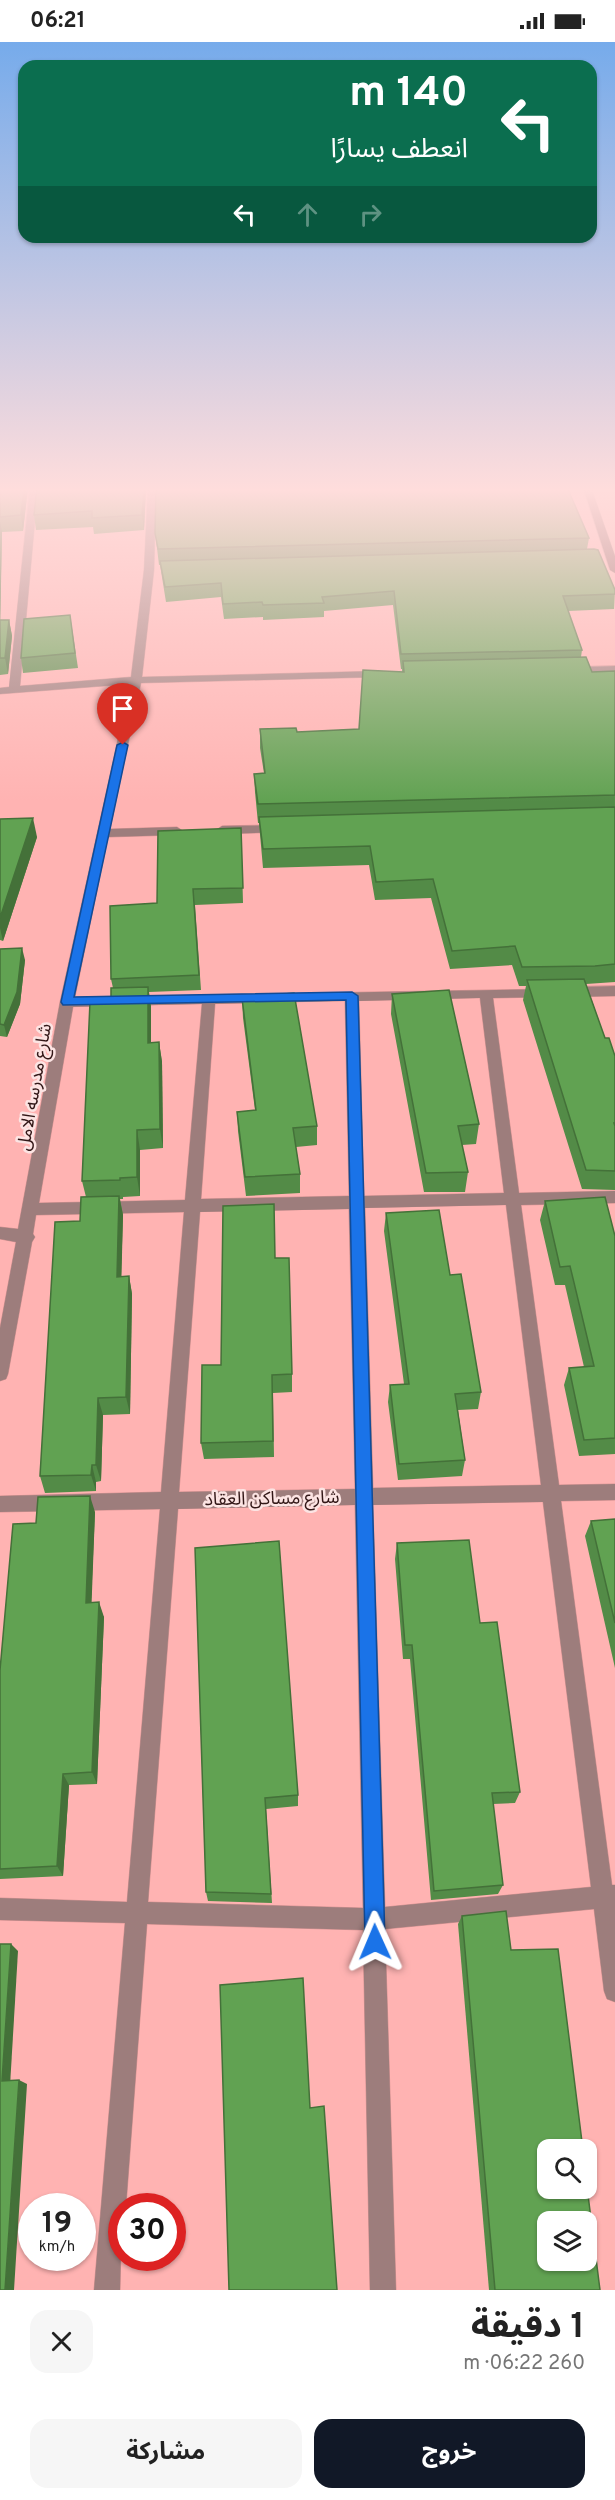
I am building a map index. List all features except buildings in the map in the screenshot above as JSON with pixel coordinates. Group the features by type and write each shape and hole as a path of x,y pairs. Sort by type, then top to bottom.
{"street":[{"path":"14,690 24,592"},
{"name":"شارع مدرسه الامل","path":"0,1374 27,1237 67,1002 105,833 151,592"},
{"path":"555,670 615,669"},
{"path":"0,691 136,680 387,674"},
{"path":"212,830 295,828"},
{"path":"105,833 188,831"},
{"path":"67,1002 615,991"},
{"path":"486,993 551,1493 609,1896 615,1991"},
{"path":"352,996 383,2290"},
{"path":"107,2290 209,999"},
{"path":"31,1209 615,1197"},
{"path":"0,1233 27,1237"},
{"name":"شارع مساكن العقاد","path":"0,1503 615,1492"},
{"path":"0,1909 374,1919 609,1896"}],"route":[{"path":"123,745 67,1002 352,996 375,1942"}]}
